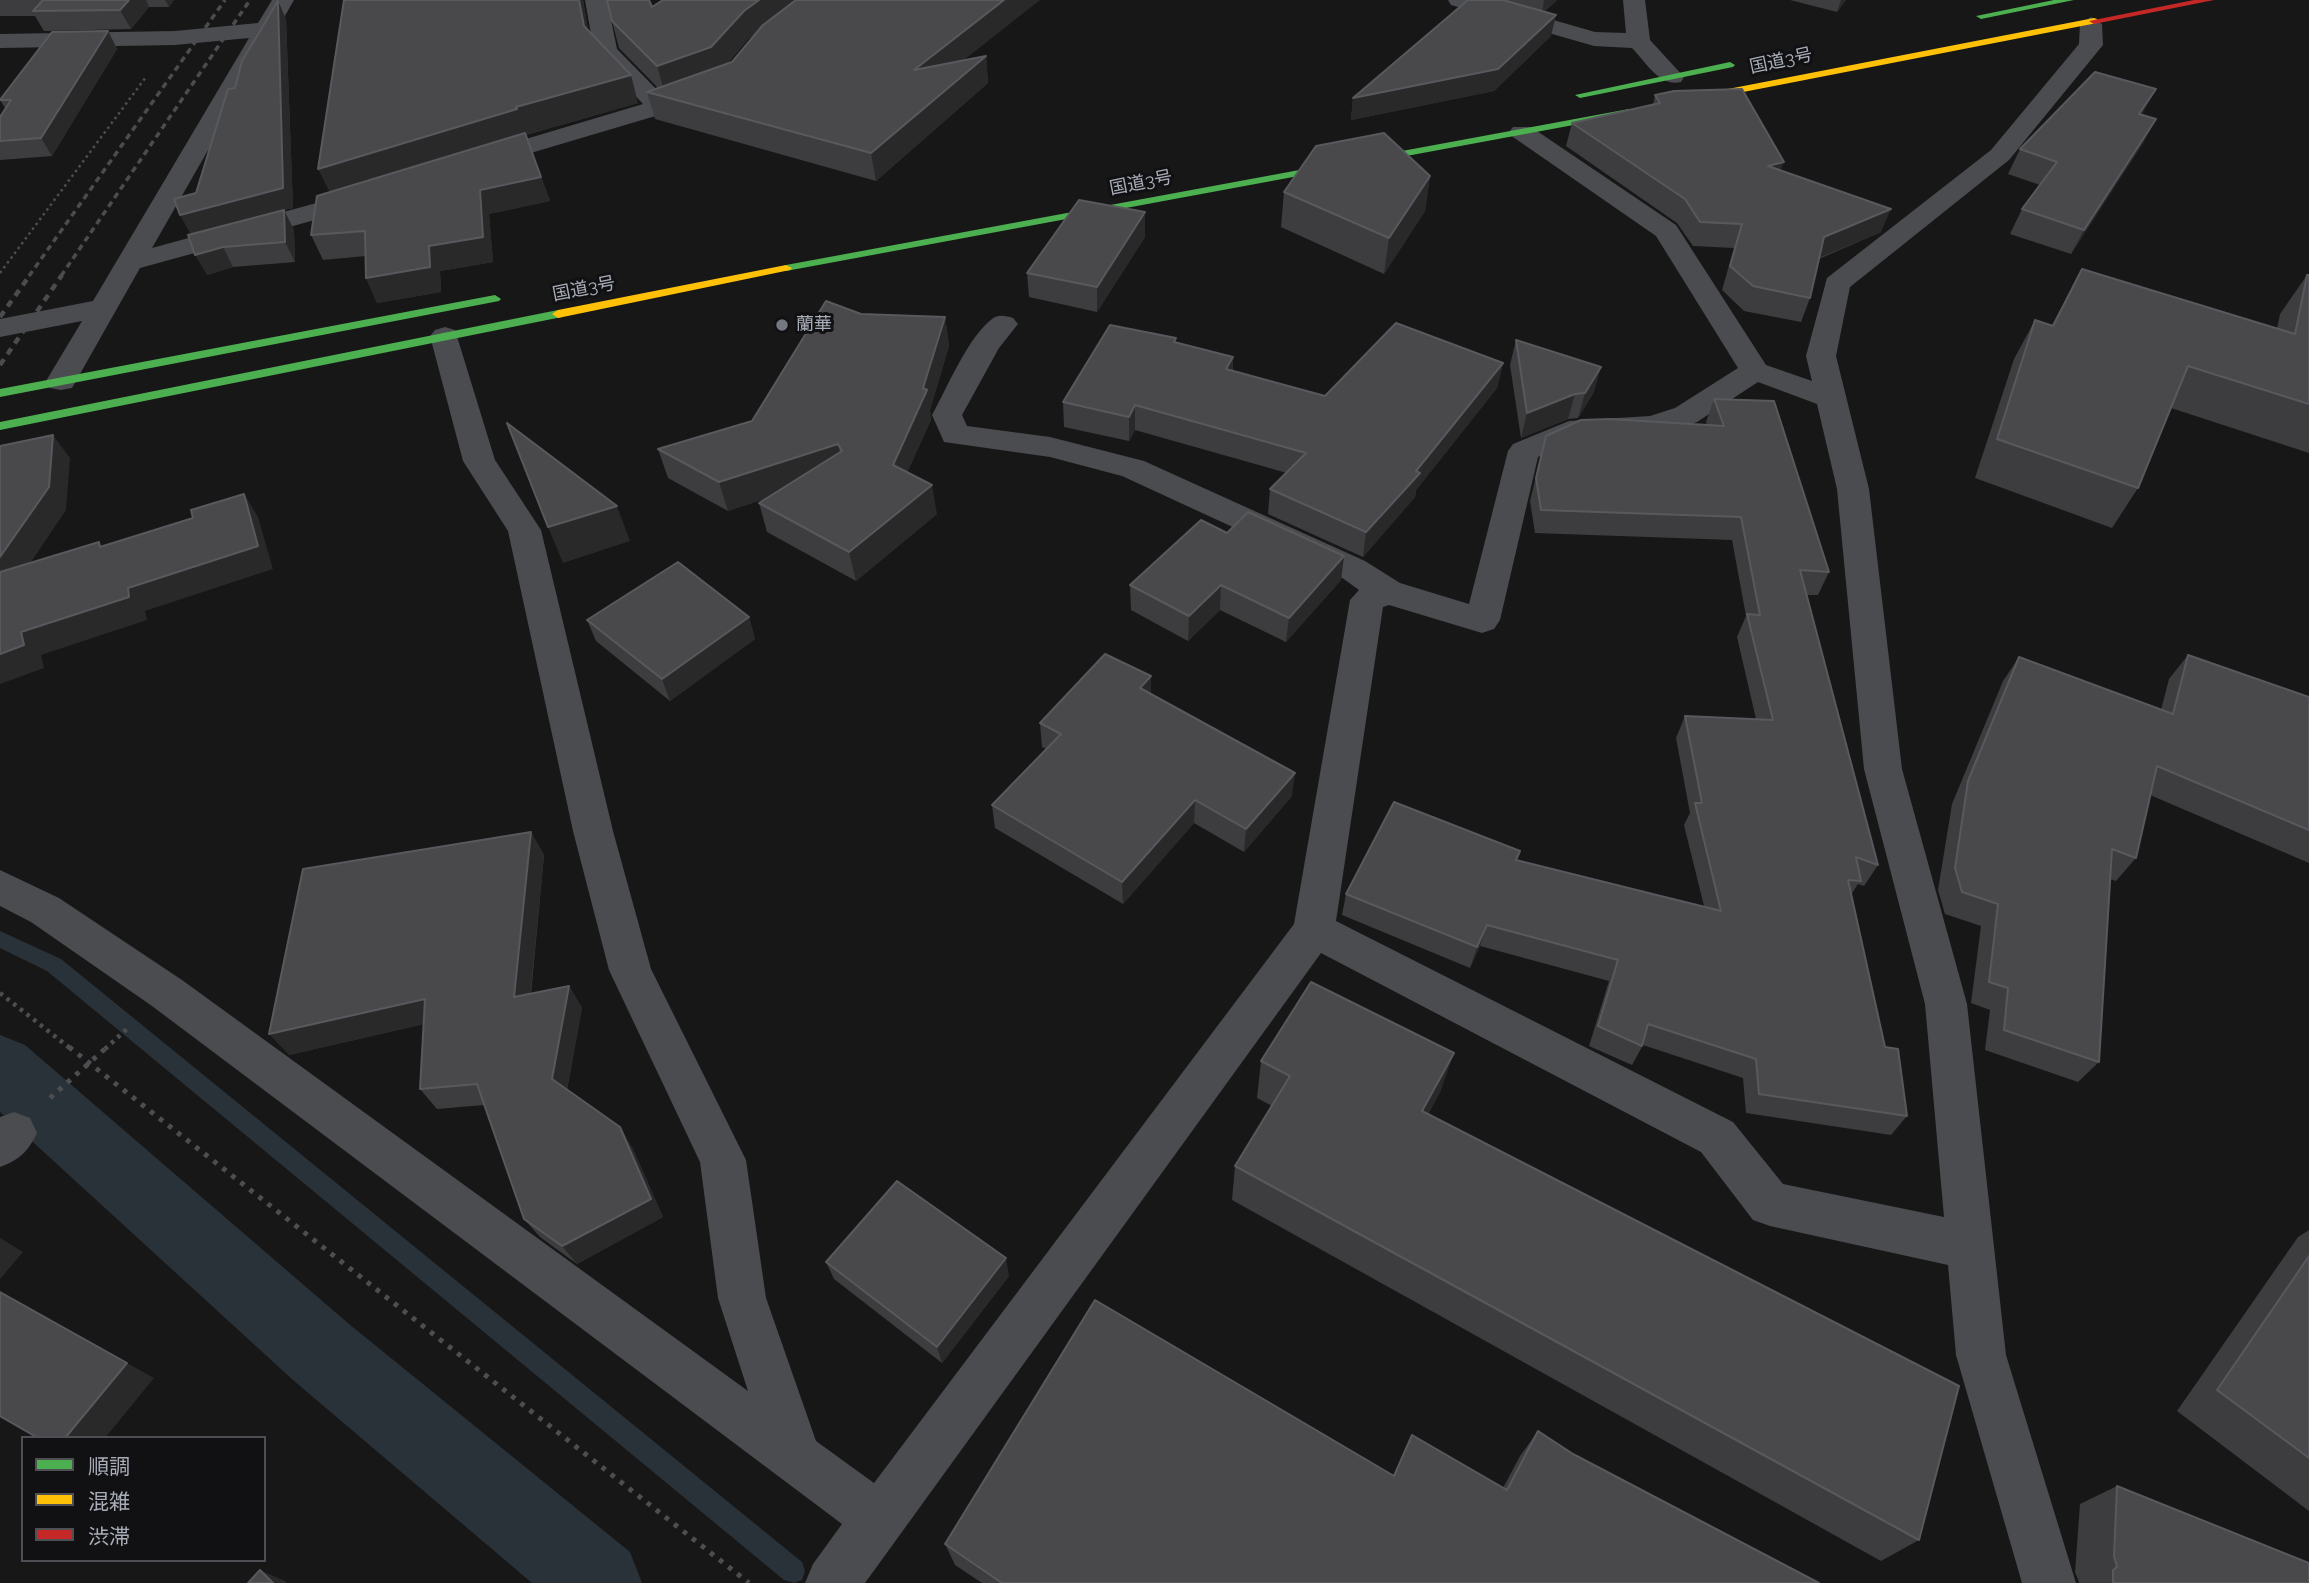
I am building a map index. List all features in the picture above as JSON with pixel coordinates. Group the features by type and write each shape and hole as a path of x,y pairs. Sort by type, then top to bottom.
{"highway":[{"name":"国道3号","path":"1959,21 2209,0"},
{"name":"国道3号","path":"1672,103 1880,61 2080,12"},
{"name":"国道3号","path":"1567,97 1742,63"},
{"name":"国道3号","path":"2,427 802,265 1647,108"},
{"path":"0,393 509,297"}],"street":[{"path":"61,381 133,262 195,146 283,0"},
{"path":"460,167 671,103 606,51 596,0"},
{"path":"1459,0 1594,39 1639,41"},
{"path":"1634,0 1639,41 1672,76"},
{"path":"2049,1583 1981,1355 1946,1004 1883,769 1853,488 1821,356 1837,284 2000,155 2091,45 2080,12"},
{"path":"0,41 175,38 265,29"},
{"path":"1522,132 1667,231 1755,371 1832,399"},
{"path":"133,262 382,192"},
{"path":"0,328 104,308"},
{"path":"1003,324 986,345 947,415 955,435 1050,447 1133,468 1353,569 1388,592 1482,620 1524,451 1569,431 1652,426 1686,415 1755,371"},
{"path":"445,336 479,461 524,530 593,831 630,970 723,1160 742,1298 796,1458"},
{"path":"848,1577 879,1519 1314,930 1367,600 1388,592"},
{"path":"0,887 45,909 167,993 879,1519"},
{"path":"1314,930 1717,1137 1770,1204 1970,1246"}],"path":[{"path":"0,273 175,38"},
{"path":"0,993 750,1583"},
{"path":"72,1078 111,1042"}],"building":[{"path":"43,0 129,0 120,10 33,11"},
{"path":"344,0 579,0 584,26 631,75 516,107 517,109 318,169"},
{"path":"607,0 649,0 652,7 663,0 759,0 744,11 711,47 657,66 612,21"},
{"path":"796,0 1004,0 914,70 986,56 871,153 647,92 732,62 763,25"},
{"path":"1468,0 1503,0 1556,15 1498,69 1353,98"},
{"path":"278,1 283,188 180,215 174,199 196,193 228,89 235,88 242,61"},
{"path":"108,31 41,138 0,141 0,117 11,100 0,100 52,32"},
{"path":"2095,72 2156,89 2139,114 2156,119 2084,230 2022,209 2057,162 2020,149"},
{"path":"1742,89 1784,162 1768,166 1891,209 1824,237 1810,298 1753,286 1730,266 1742,224 1700,222 1685,199 1572,123 1660,103 1655,95 1674,91"},
{"path":"525,133 541,177 480,190 483,237 429,246 430,267 366,278 365,231 311,235 317,196"},
{"path":"1384,133 1430,176 1389,238 1284,192 1316,146"},
{"path":"1079,200 1145,212 1097,287 1027,273"},
{"path":"284,210 285,242 223,247 195,255 188,235"},
{"path":"2082,269 2295,334 2309,275 2309,404 2188,366 2138,488 1997,439 2035,320 2053,326"},
{"path":"826,301 861,314 945,317 923,388 927,390 893,465 932,485 849,552 759,503 842,451 838,444 719,482 658,449 752,421"},
{"path":"1396,323 1503,363 1416,471 1420,473 1366,532 1270,489 1306,453 1135,405 1129,417 1063,402 1110,325 1176,338 1174,342 1233,357 1226,369 1325,396"},
{"path":"1516,340 1601,367 1585,393 1575,394 1527,413"},
{"path":"1714,399 1774,401 1829,572 1800,570 1878,865 1856,857 1861,881 1848,880 1885,1047 1898,1049 1907,1116 1759,1094 1756,1059 1648,1024 1642,1046 1598,1026 1618,960 1487,925 1477,947 1346,894 1394,802 1520,851 1516,860 1721,911 1695,803 1702,803 1685,716 1773,720 1747,614 1760,615 1741,517 1541,510 1536,478 1546,436 1581,420 1610,419 1724,426"},
{"path":"507,423 617,506 548,527"},
{"path":"53,435 49,487 0,557 0,446"},
{"path":"244,494 258,546 128,588 129,597 21,632 24,645 0,654 0,572 99,542 100,547 193,518 191,510"},
{"path":"1248,512 1344,556 1289,618 1221,585 1189,616 1130,585 1201,520 1227,533"},
{"path":"678,562 749,617 662,679 587,620"},
{"path":"1105,654 1151,676 1140,688 1295,773 1246,829 1195,800 1122,882 992,805 1061,734 1040,723"},
{"path":"2188,655 2309,697 2309,830 2157,766 2136,858 2112,849 2099,1062 2004,1030 2008,988 1989,982 1998,904 1962,892 1955,868 1968,781 2019,657 2173,714"},
{"path":"531,832 514,997 569,986 552,1079 620,1127 651,1199 562,1246 524,1219 477,1084 420,1089 425,999 269,1034 303,869"},
{"path":"1311,982 1454,1053 1422,1111 1959,1386 1919,1540 1235,1166 1290,1076 1261,1061"},
{"path":"897,1181 1006,1258 937,1347 826,1262"},
{"path":"2309,1256 2309,1458 2217,1390"},
{"path":"0,1292 127,1363 67,1436 35,1436 0,1416"},
{"path":"1095,1300 1394,1476 1412,1435 1507,1490 1538,1431 1573,1454 1819,1583 1002,1583 945,1544"},
{"path":"2117,1486 2309,1563 2309,1583 2113,1583 2113,1570 2117,1567 2114,1556"},
{"path":"260,1570 273,1583 248,1583"}],"waterway":[{"path":"0,939 54,965 793,1571"},
{"path":"0,1067 321,1352 599,1583"}],"railway":[{"path":"29,276 225,0"},
{"path":"61,276 250,0"},
{"path":"0,317 30,275"},
{"path":"0,365 62,275"}],"traffic: fast":[{"path":"1981,16 2069,0"},
{"path":"1580,95 1730,65"},
{"path":"786,268 1629,112"},
{"path":"0,393 495,299"},
{"path":"0,426 558,314"}],"traffic: slow":[{"path":"1692,99 2094,21"},
{"path":"558,314 786,268"}],"traffic: jam":[{"path":"2094,21 2209,0"}],"place":[{"name":"蘭華","path":"782,325"}]}
